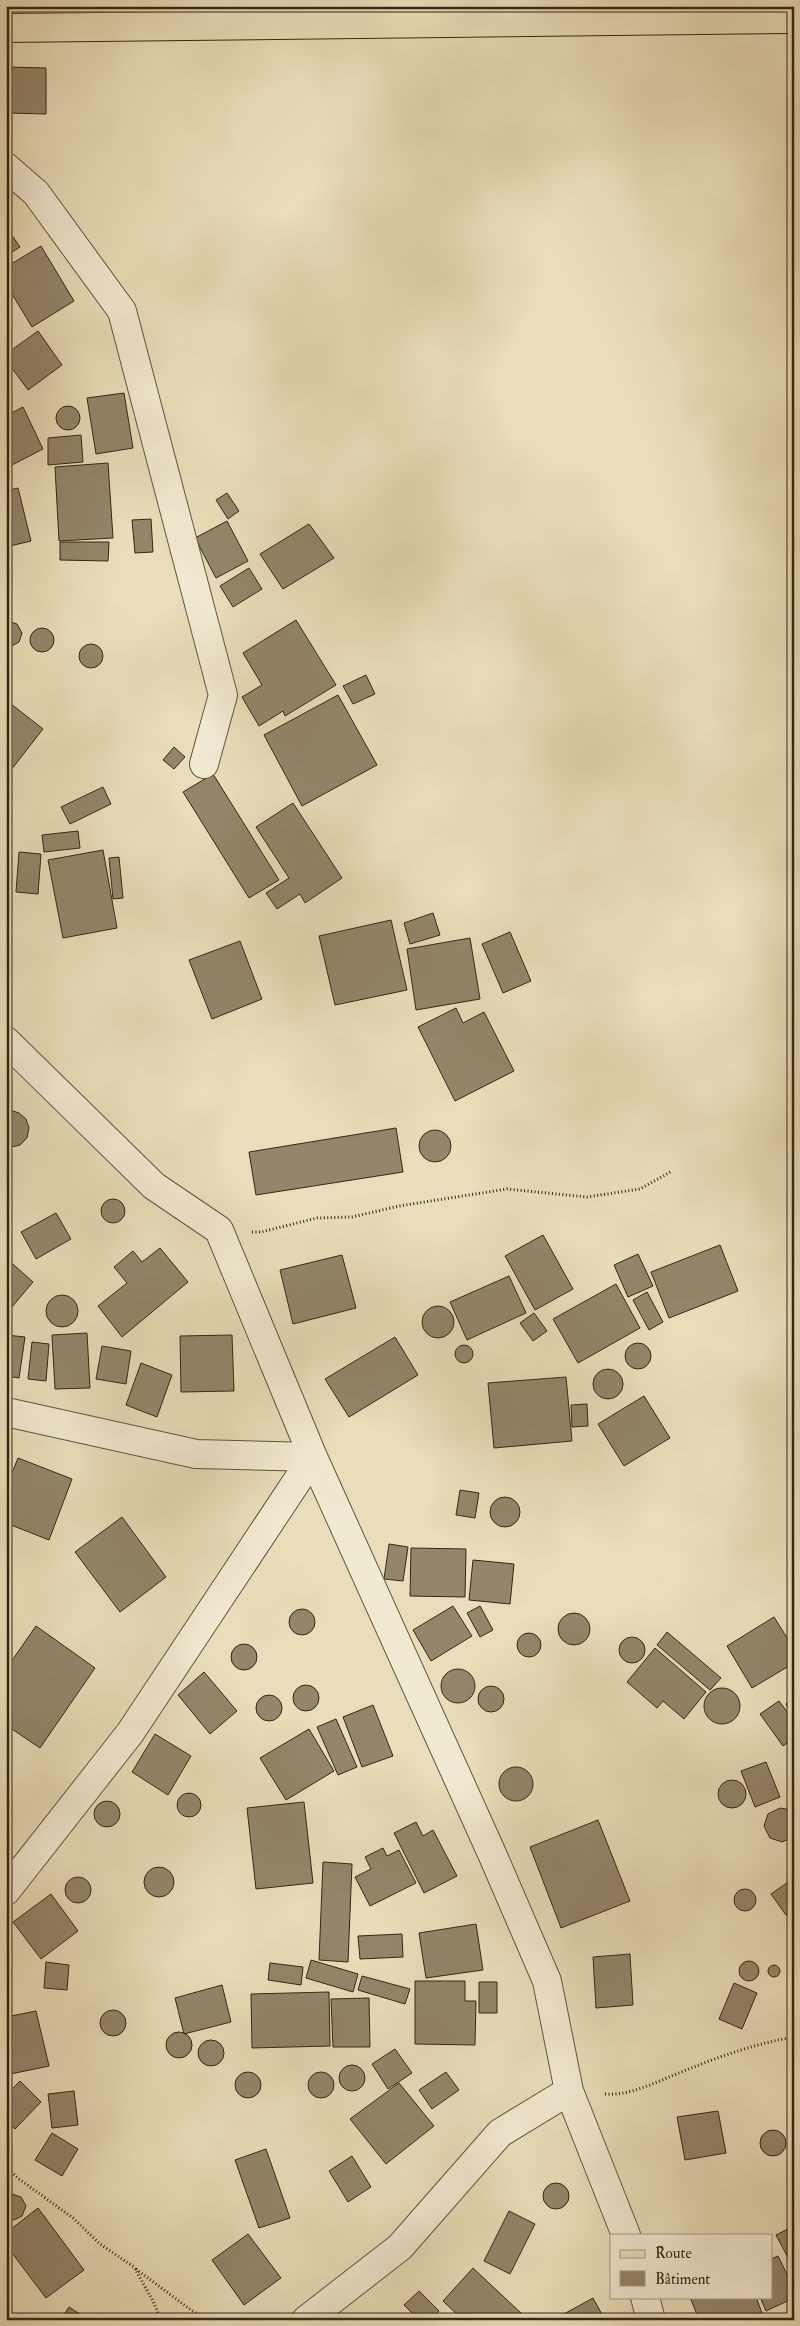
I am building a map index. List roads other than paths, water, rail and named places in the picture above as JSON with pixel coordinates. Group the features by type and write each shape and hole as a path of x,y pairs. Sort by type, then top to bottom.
{"main road":[{"path":"6,28 719,13 794,19"}],"street":[{"path":"6,167 36,193 122,311 223,695 204,764"},
{"path":"6,1041 154,1186 219,1230 313,1457 493,1856 546,1980 569,2091 626,2234"},
{"path":"6,1412 196,1454 313,1457"},
{"path":"6,1891 130,1733 313,1457"},
{"path":"306,2320 400,2247 500,2133 569,2091"},
{"path":"645,2298 651,2320"}]}
